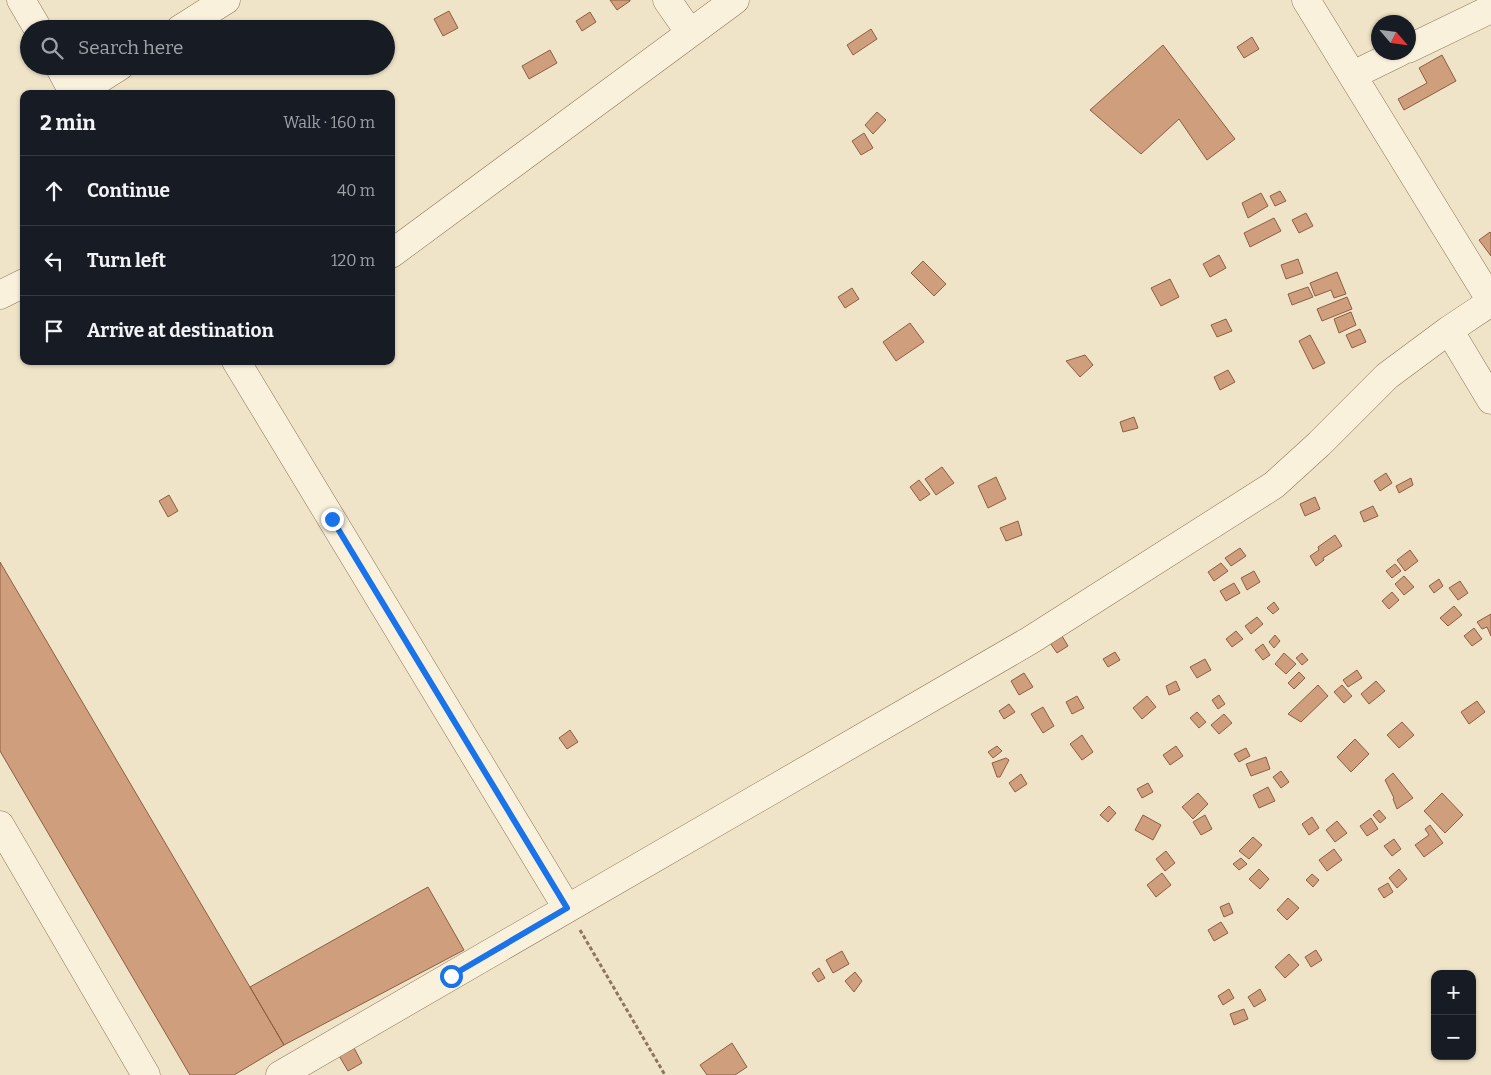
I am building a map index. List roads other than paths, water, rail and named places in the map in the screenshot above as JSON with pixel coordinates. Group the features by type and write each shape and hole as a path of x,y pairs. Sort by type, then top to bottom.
{"street":[{"path":"22,0 33,20"},
{"path":"194,20 226,0"},
{"path":"667,0 690,34"},
{"path":"395,251 736,0"},
{"path":"280,1075 1029,641 1274,485 1319,444 1387,376 1449,330 1491,302 1306,0"},
{"path":"1416,44 1491,9"},
{"path":"1353,75 1384,60"},
{"path":"64,75 73,90"},
{"path":"81,90 106,75"},
{"path":"0,295 20,285"},
{"path":"1449,330 1491,400"},
{"path":"242,365 567,908"},
{"path":"0,825 146,1075"}]}
